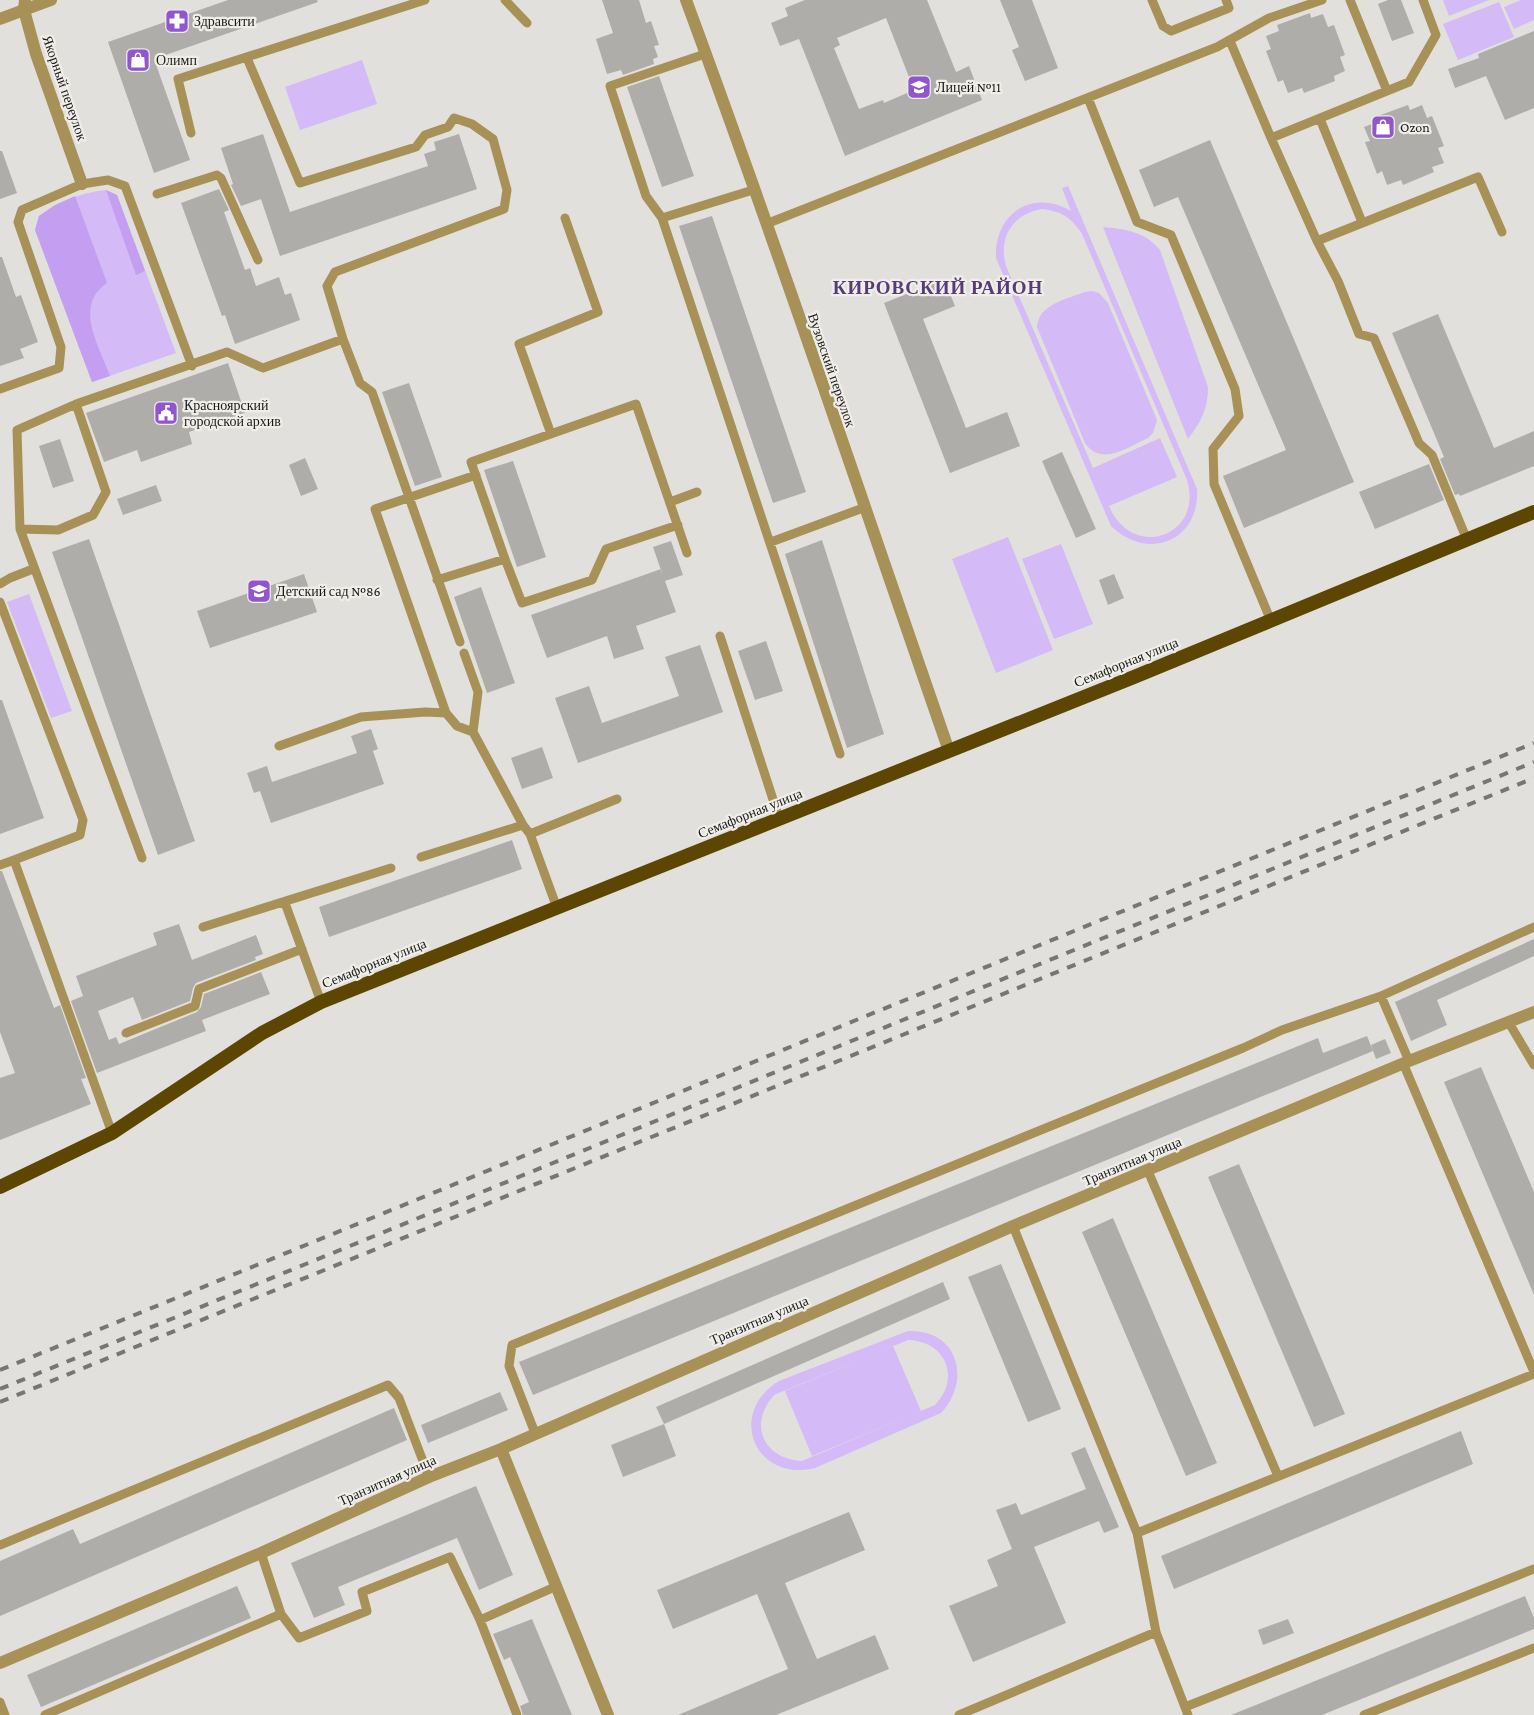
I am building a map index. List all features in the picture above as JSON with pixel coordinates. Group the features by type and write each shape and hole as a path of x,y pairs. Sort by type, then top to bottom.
{"highway":[{"name":"Семафорная улица","path":"0,1187 112,1133 262,1033 321,1002 1271,621 1534,512"}],"street":[{"path":"0,19 25,5 51,0"},
{"name":"Вузовский переулок","path":"686,0 766,224 948,751"},
{"name":"Якорный переулок","path":"25,5 36,54 82,184"},
{"name":"Транзитная улица","path":"0,1663 260,1553 429,1477 501,1449 1013,1226 1406,1062 1534,1012"},
{"path":"501,1449 608,1715"}],"lane":[{"path":"505,0 527,23"},
{"path":"1152,0 1162,26 1171,32 1230,8 1226,0"},
{"path":"766,224 1230,41 1269,18 1322,0"},
{"path":"1350,0 1387,91"},
{"path":"1271,138 1409,82 1436,35 1423,0"},
{"path":"191,133 178,79 418,1"},
{"path":"1230,41 1317,241 1338,281 1359,334 1374,338 1418,443 1432,455 1467,540"},
{"path":"704,54 610,86 646,196 662,218 840,754"},
{"path":"247,58 300,183 416,147 425,135 448,127 454,118 472,124 493,139 507,190 504,209 335,272 327,286 343,339 360,383 372,392 460,642"},
{"path":"1088,98 1137,222 1171,234 1236,389 1239,416 1213,449 1214,484 1271,621"},
{"path":"1320,119 1362,222"},
{"path":"157,194 216,175 221,178 258,260"},
{"path":"1317,241 1478,177 1502,232"},
{"path":"0,389 59,368 61,347 18,222 22,210 82,184 108,180 125,186 192,366"},
{"path":"662,218 753,190"},
{"path":"551,434 519,344 598,312 565,218"},
{"path":"142,858 33,569 20,529 17,430 76,404 192,366 228,352 263,368 343,339"},
{"path":"20,529 58,530 93,515 106,492 76,404"},
{"path":"678,525 606,549 592,580 522,603 471,462 636,404 678,525 687,553"},
{"path":"473,732 457,726 446,713 375,509 476,475"},
{"path":"670,502 697,492"},
{"path":"771,542 863,508"},
{"path":"437,580 505,559"},
{"path":"0,584 33,569"},
{"path":"0,602 83,820 80,835 0,865"},
{"path":"720,636 780,818"},
{"path":"464,653 478,692 473,732 523,825 530,834 557,908"},
{"path":"279,746 361,717 425,712 446,713"},
{"path":"530,834 616,799"},
{"path":"422,858 523,825"},
{"path":"14,860 112,1133"},
{"path":"203,928 391,868"},
{"path":"285,903 321,1002"},
{"path":"536,1433 509,1366 512,1345 1243,1048 1282,1030 1380,996 1534,927"},
{"path":"126,1033 195,1006 199,989 302,949"},
{"path":"1137,1533 1534,1373 1380,996"},
{"path":"1509,1023 1534,1065"},
{"path":"1148,1171 1278,1476"},
{"path":"1013,1226 1137,1533 1156,1632 1186,1711 1534,1569"},
{"path":"0,1545 388,1385 399,1398 429,1477"},
{"path":"260,1553 281,1614 299,1638 367,1611 362,1592 450,1557 480,1620 517,1715"},
{"path":"480,1620 557,1586"},
{"path":"45,1715 281,1614"},
{"path":"959,1715 1156,1632"},
{"path":"1364,1715 1534,1648"},
{"path":"0,1702 5,1715"}],"shaded area":[{"path":"1443,0 1489,0 1449,16"},
{"path":"1521,0 1534,0 1534,20 1514,29 1504,7"},
{"path":"1499,2 1514,37 1458,60 1443,24"},
{"path":"362,60 377,104 300,130 285,87"},
{"path":"1068,186 1197,489 1196,507 1190,522 1181,533 1169,541 1155,544 1140,543 1125,537 1111,526 996,258 997,242 1001,229 1018,209 1030,204 1043,202 1071,211 1062,188","holes":["1042,209 1065,216 1082,234 1187,480 1189,500 1185,516 1176,528 1163,535 1148,537 1133,533 1120,523 1109,506 1177,477 1160,438 1093,468 1006,266 1004,246 1006,237 1015,222 1032,212"]},
{"path":"106,190 117,195 176,353 92,382 35,230 39,216 55,206 71,198"},
{"path":"106,190 117,195 145,271 136,275"},
{"path":"75,196 107,283 97,292 90,314 95,339 110,376 92,382 35,230 39,216 55,205"},
{"path":"1103,227 1134,232 1148,239 1160,250 1208,387 1207,402 1203,415 1188,439"},
{"path":"1092,291 1099,293 1108,303 1157,420 1153,433 1148,438 1123,450 1107,454 1099,454 1091,450 1085,443 1037,327 1043,313 1055,303"},
{"path":"1008,537 1053,650 996,673 952,559"},
{"path":"1061,544 1093,624 1054,639 1022,559"},
{"path":"29,594 72,711 51,718 7,602"},
{"path":"908,1331 925,1333 939,1338 949,1347 955,1359 957,1372 956,1386 951,1400 941,1413 815,1468 794,1470 777,1465 763,1456 755,1442 751,1427 754,1410 763,1395 779,1381","holes":["908,1340 921,1342 932,1347 940,1354 948,1373 947,1384 943,1394 935,1405 802,1461 789,1459 769,1447 761,1428 762,1417 766,1406 774,1395"]},
{"path":"893,1346 921,1411 812,1456 785,1391"}],"building":[{"path":"228,0 317,0 318,2 154,59 190,160 154,173 108,42"},
{"path":"602,0 639,0 646,23 651,21 659,45 654,46 658,57 653,59 654,64 623,75 621,70 607,74 596,39 613,33"},
{"path":"805,0 927,0 956,72 969,66 982,100 845,156 799,39 780,46 771,23 788,16 785,8","holes":["886,18 914,90 884,103 883,100 859,109 834,48 840,45 837,38"]},
{"path":"1000,0 1032,0 1058,68 1025,81 1012,50 1019,47"},
{"path":"1388,0 1401,0 1414,33 1392,41 1378,4"},
{"path":"1310,13 1311,18 1323,14 1328,27 1334,25 1345,55 1340,57 1345,71 1334,76 1335,81 1304,93 1302,88 1288,93 1283,80 1278,82 1266,51 1271,49 1266,36 1279,31 1277,25"},
{"path":"1534,31 1534,108 1505,120 1486,76 1455,88 1448,69 1479,58 1478,54"},
{"path":"659,76 694,176 662,187 627,87"},
{"path":"1408,105 1410,110 1422,105 1427,118 1432,116 1444,146 1438,148 1444,163 1432,167 1434,172 1403,185 1401,180 1387,185 1382,171 1377,174 1365,142 1370,141 1364,127 1377,122 1375,117"},
{"path":"263,134 290,212 428,166 424,154 436,150 434,142 459,134 477,189 280,256 261,199 241,206 231,185 233,184 221,148"},
{"path":"1210,140 1354,482 1244,528 1223,476 1286,450 1178,197 1154,207 1139,170"},
{"path":"0,151 2,151 17,193 0,199"},
{"path":"219,189 229,210 224,212 245,270 250,268 256,286 279,277 285,295 291,293 300,320 235,344 225,315 222,316 181,203"},
{"path":"712,216 806,492 773,503 679,226"},
{"path":"0,257 2,257 16,297 21,295 38,342 20,349 24,358 0,366"},
{"path":"944,279 955,306 923,319 966,428 1007,412 1020,446 950,473 884,303"},
{"path":"1438,314 1494,448 1534,431 1534,466 1460,496 1459,494 1455,495 1440,459 1444,457 1392,333"},
{"name":"Красноярский городской архив","path":"228,363 245,413 189,432 192,444 141,462 137,450 104,462 86,413"},
{"path":"409,383 442,477 415,486 382,392"},
{"path":"60,439 74,481 53,488 39,446"},
{"path":"1062,452 1096,529 1076,538 1042,461"},
{"path":"305,458 318,489 301,496 289,465"},
{"path":"513,461 546,557 517,567 484,470"},
{"path":"1429,464 1444,500 1375,529 1359,492"},
{"path":"156,485 162,501 123,515 117,499"},
{"path":"89,539 195,841 158,855 52,552"},
{"path":"822,540 884,734 847,748 785,554"},
{"path":"671,541 683,575 665,581 676,612 636,626 644,649 614,659 607,636 547,658 531,615 661,569 653,547"},
{"path":"304,574 317,612 210,648 197,611"},
{"path":"1114,574 1124,598 1108,605 1099,580"},
{"path":"481,587 515,683 487,693 454,597"},
{"path":"766,641 783,691 755,700 738,651"},
{"path":"700,645 723,712 578,763 555,698 589,686 602,723 679,696 665,657"},
{"path":"0,700 2,700 44,818 0,834"},
{"path":"371,729 378,749 373,751 384,784 271,823 260,791 254,793 247,773 267,766 272,782 357,753 351,736"},
{"path":"542,747 553,778 522,789 511,758"},
{"path":"512,840 522,869 329,937 319,907"},
{"path":"0,871 2,871 54,1008 60,1005 86,1078 81,1079 91,1104 0,1140 0,1078 15,1073 0,1032"},
{"path":"179,924 192,960 256,935 263,954 255,957 256,960 196,983 190,1001 142,1020 133,997 98,1011 109,1040 116,1037 119,1044 197,1012 201,1007 204,994 261,972 270,994 202,1020 206,1031 97,1073 71,1001 83,996 76,976 157,945 153,933"},
{"path":"1534,939 1534,956 1437,1000 1447,1025 1411,1041 1395,1002"},
{"path":"1367,1036 1373,1051 533,1395 519,1362 1318,1038 1323,1053"},
{"path":"1385,1039 1391,1053 1376,1059 1371,1045"},
{"path":"1481,1067 1534,1192 1534,1295 1444,1082"},
{"path":"1239,1164 1345,1414 1314,1427 1208,1177"},
{"path":"1113,1218 1217,1463 1186,1476 1082,1232"},
{"path":"1001,1264 1061,1409 1028,1422 968,1277"},
{"path":"943,1282 950,1299 664,1424 656,1407"},
{"path":"500,1392 508,1410 428,1443 421,1425"},
{"path":"394,1408 407,1440 0,1616 0,1561 73,1529 80,1544"},
{"path":"664,1424 676,1456 623,1477 611,1445"},
{"path":"1461,1431 1473,1464 1174,1589 1161,1556"},
{"path":"1085,1447 1119,1527 1104,1533 1099,1521 1034,1547 1066,1623 973,1662 949,1606 998,1586 987,1560 1012,1549 996,1510 1016,1503 1021,1515 1086,1489 1071,1453"},
{"path":"476,1486 513,1575 479,1590 457,1538 338,1587 345,1605 314,1618 291,1563"},
{"path":"849,1512 865,1550 785,1583 817,1659 875,1635 889,1669 776,1715 678,1715 788,1669 757,1594 673,1629 657,1590"},
{"path":"237,1586 251,1618 41,1707 27,1675"},
{"path":"1525,1596 1534,1618 1534,1629 1322,1715 1231,1715"},
{"path":"532,1619 572,1715 523,1715 520,1706 529,1702 510,1657 504,1660 493,1634"},
{"path":"1288,1619 1294,1633 1263,1645 1258,1630"}],"railway":[{"path":"0,1370 1534,743"},
{"path":"0,1389 1534,762"},
{"path":"0,1402 1534,778"}],"place":[{"name":"Здравсити","path":"177,21"},
{"name":"Олимп","path":"138,60"},
{"name":"Лицей №11","path":"919,87"},
{"name":"Ozon","path":"1383,127"},
{"name":"Красноярский городской архив","path":"166,413"},
{"name":"Детский сад №86","path":"259,591"}],"district":[{"name":"КИРОВСКИЙ РАЙОН","path":"938,287"}]}
